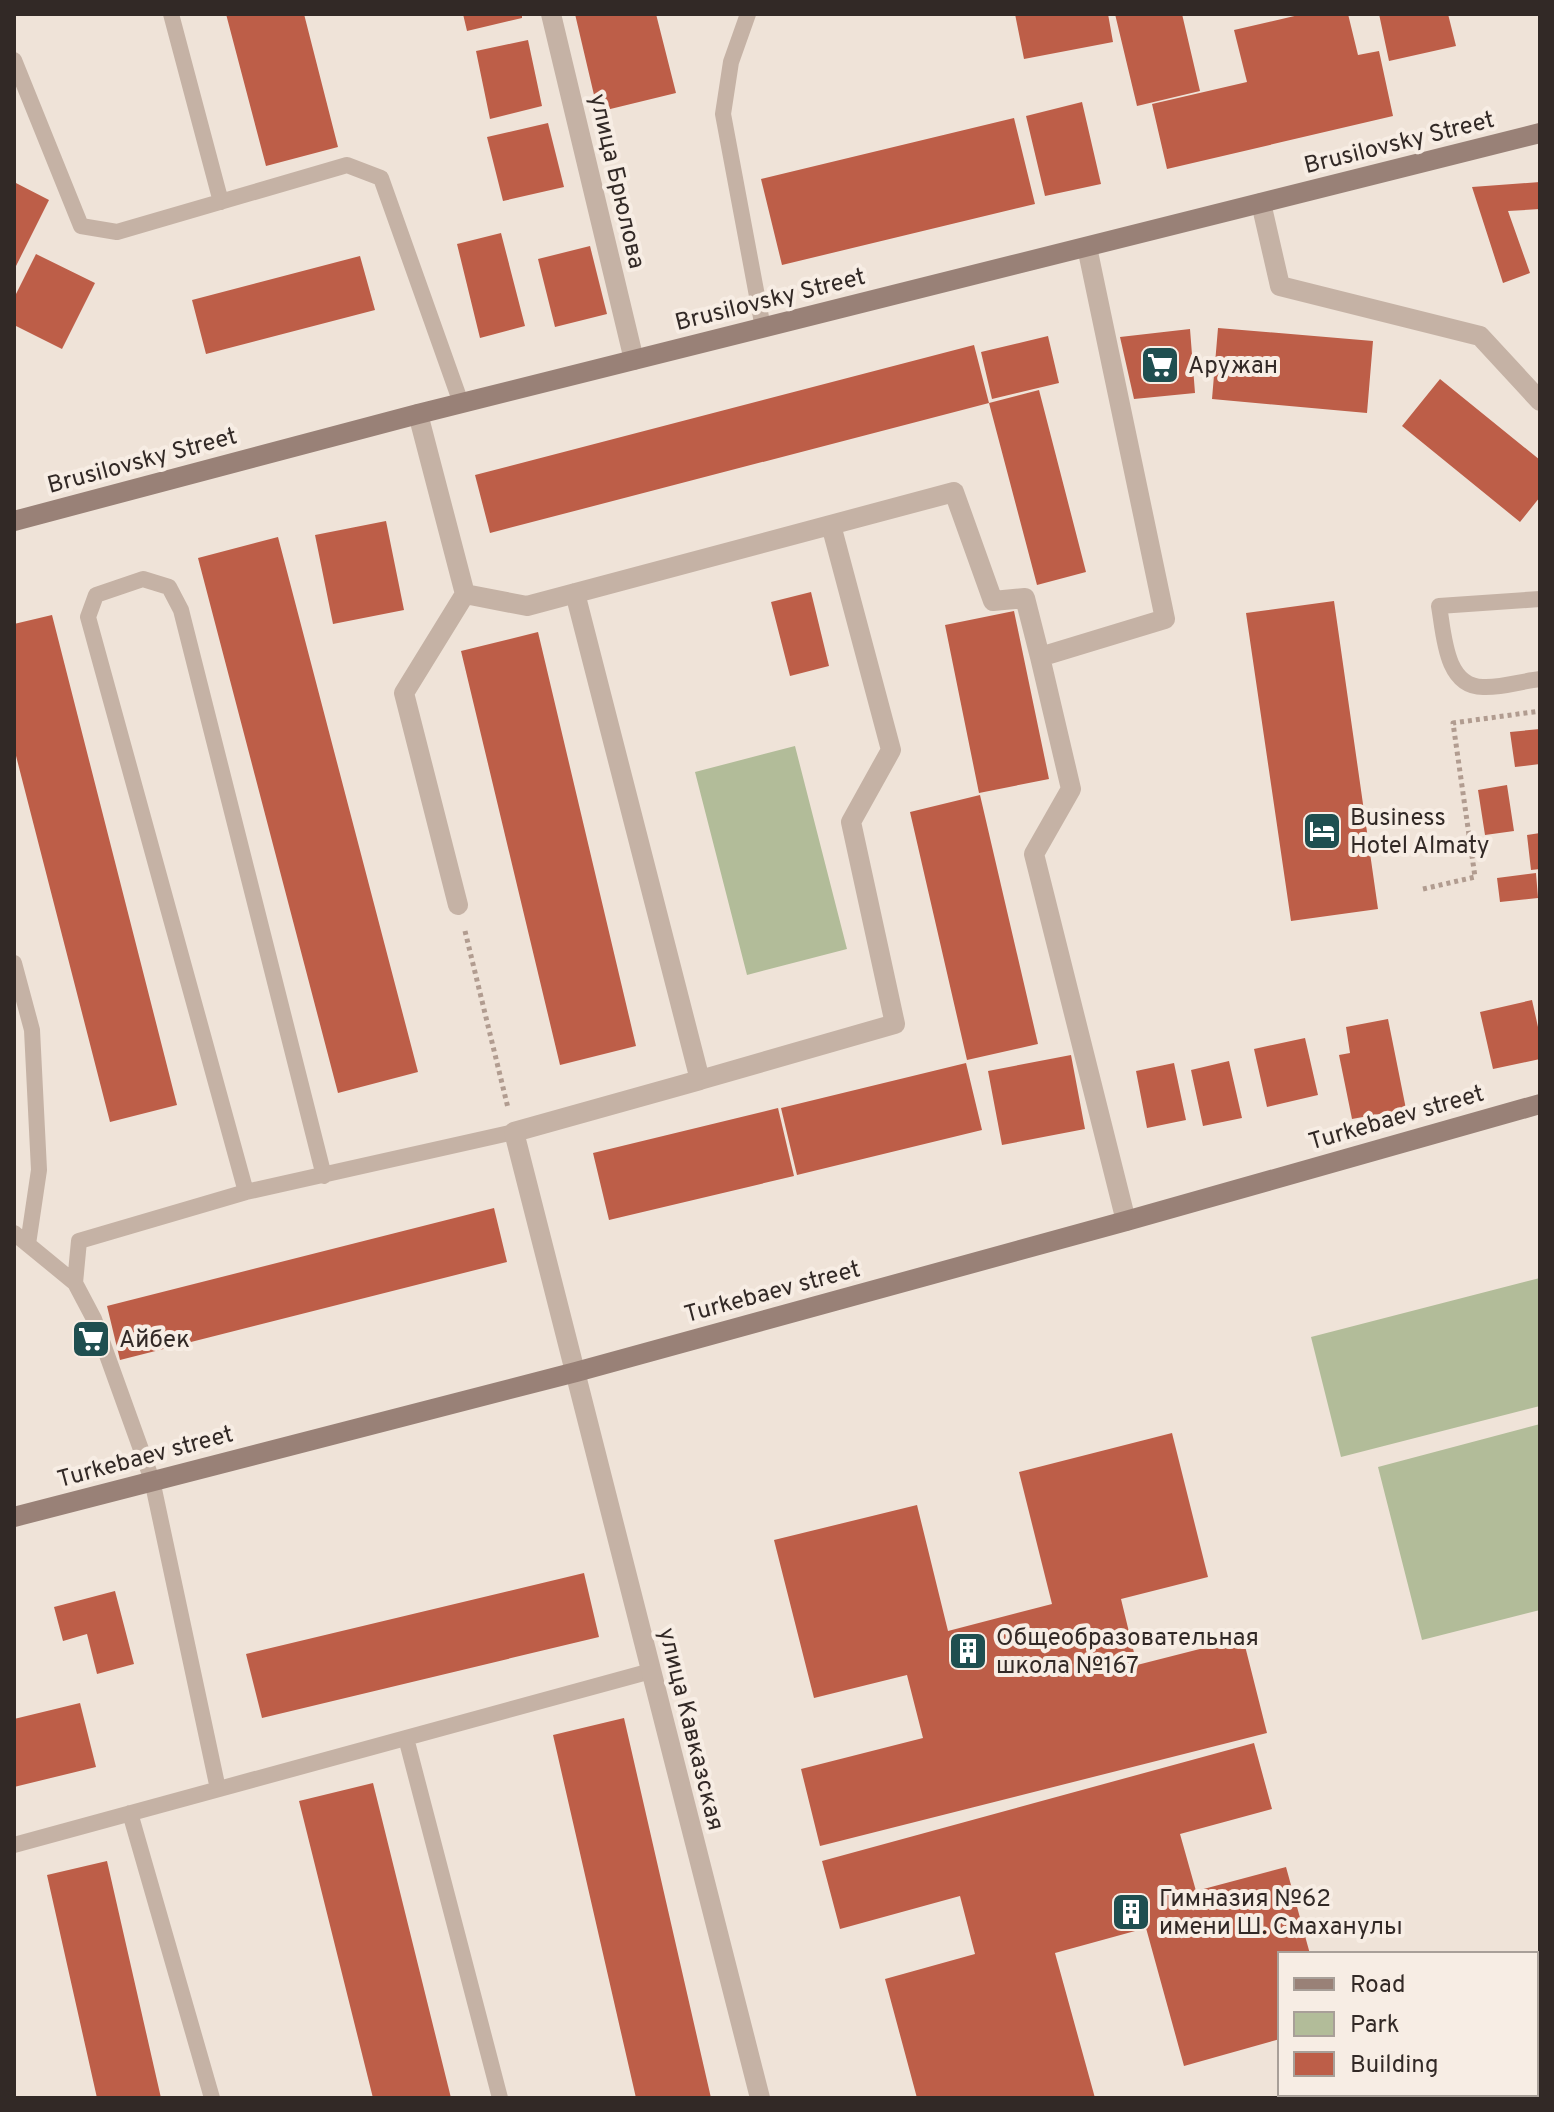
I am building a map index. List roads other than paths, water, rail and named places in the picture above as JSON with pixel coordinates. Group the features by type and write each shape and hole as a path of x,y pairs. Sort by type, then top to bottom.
{"street":[{"name":"улица Брюлова","path":"551,14 634,360"},
{"name":"Brusilovsky Street","path":"14,521 461,403 1540,133"},
{"path":"1261,203 1280,286 1480,336 1540,401"},
{"path":"1040,657 1165,619 1087,247"},
{"path":"418,414 465,594 404,693 458,905"},
{"path":"465,594 527,606 954,492 993,601 1025,598 1040,657 1071,789 1034,854 1126,1221"},
{"path":"514,1132 895,1024 851,822 891,750 831,525"},
{"path":"575,593 700,1080"},
{"name":"Turkebaev street","path":"14,1517 576,1372 1540,1104"},
{"name":"улица Кавказская","path":"514,1132 760,2098"}],"lane":[{"path":"171,14 221,202"},
{"path":"748,14 731,62 723,114 763,328"},
{"path":"14,60 81,226 117,232 347,165 381,178 461,403"},
{"path":"246,1192 88,617 96,595 143,579 169,587 181,610 324,1176"},
{"path":"1540,599 1439,606 1448,657 1460,679 1481,688 1540,679"},
{"path":"14,963 32,1030 39,1170 28,1244"},
{"path":"75,1283 79,1241 246,1192 514,1132"},
{"path":"14,1233 75,1283 94,1319 152,1480 218,1789"},
{"path":"14,1845 651,1671"},
{"path":"406,1738 500,2098"},
{"path":"130,1813 212,2098"}],"place":[{"name":"Аружан","path":"1160,365"},
{"name":"Business Hotel Almaty","path":"1322,831"},
{"name":"Айбек","path":"91,1339"},
{"name":"Общеобразовательная школа №167","path":"968,1651"},
{"name":"Гимназия №62 имени Ш. Смаханулы","path":"1131,1912"}]}
